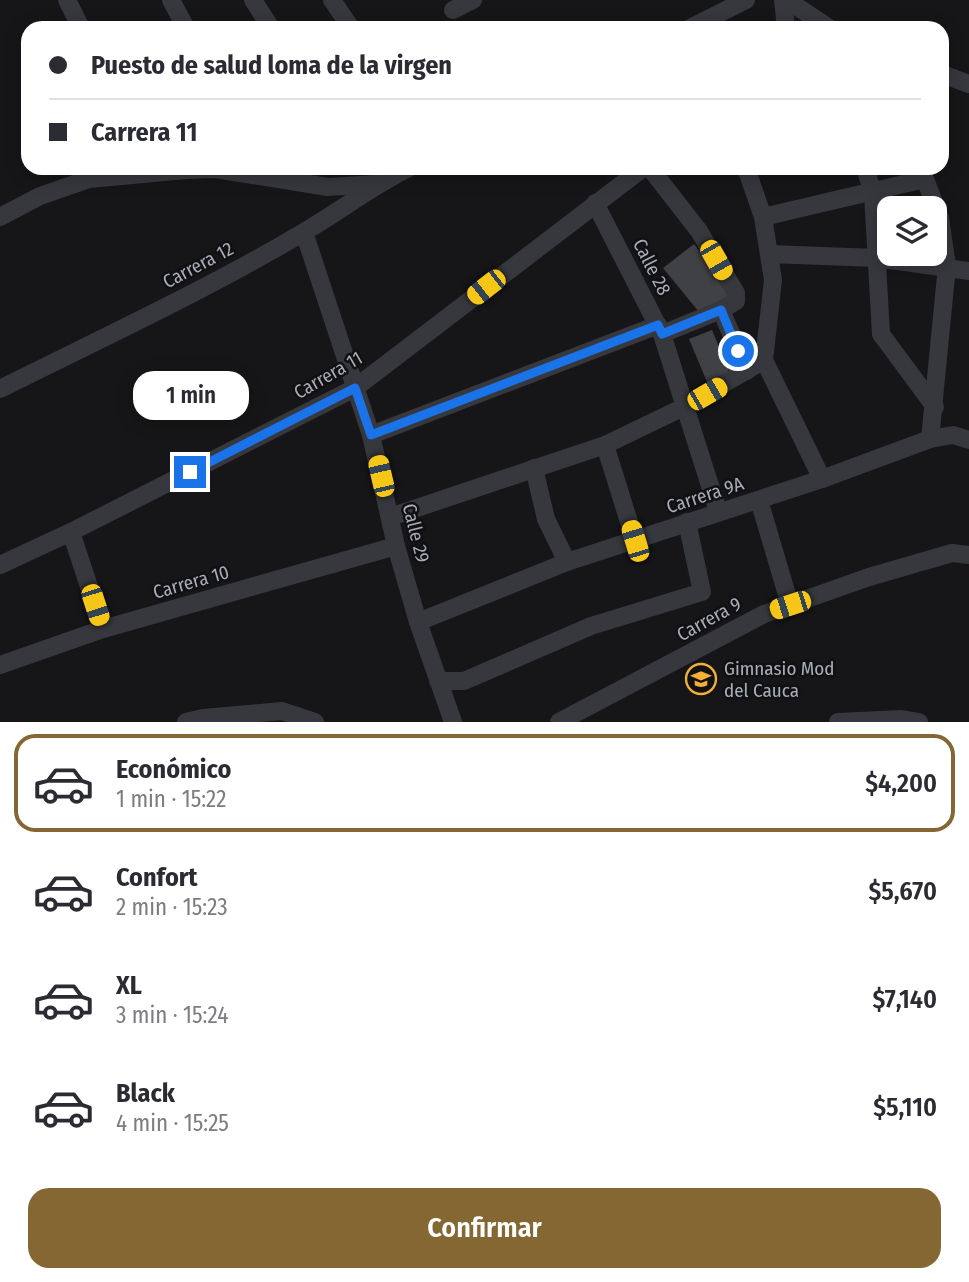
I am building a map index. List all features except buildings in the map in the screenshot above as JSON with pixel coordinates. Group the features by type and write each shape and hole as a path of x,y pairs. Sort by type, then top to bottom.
{"street":[{"path":"67,0 78,21"},
{"path":"171,0 182,21"},
{"path":"253,0 266,21"},
{"path":"453,10 473,0"},
{"path":"704,21 746,0"},
{"path":"785,0 786,21"},
{"path":"785,0 818,21"},
{"path":"334,1 347,21"},
{"path":"949,77 969,84"},
{"path":"0,217 40,196 89,179 139,175"},
{"path":"279,175 328,187 376,184"},
{"name":"Carrera 12","path":"0,389 166,306 304,232 376,184 395,175"},
{"name":"Carrera 11","path":"0,565 71,533 355,388 633,175"},
{"path":"371,435 721,310 736,300 736,293 699,231 655,175"},
{"path":"751,175 763,218 773,280 764,360 822,479"},
{"path":"867,175 873,193 881,334 935,407"},
{"path":"763,218 925,179 932,196"},
{"name":"Calle 28","path":"594,203 660,330 718,511"},
{"name":"Calle 29","path":"304,232 371,435 396,546 418,622 453,722"},
{"path":"769,254 876,258"},
{"path":"930,439 947,266 969,271"},
{"path":"721,310 747,371"},
{"path":"390,517 605,445 686,406 764,360"},
{"name":"Carrera 9A","path":"418,622 567,562 822,479 930,439 953,435 969,440"},
{"path":"605,445 635,541"},
{"path":"534,468 546,519 567,562"},
{"path":"759,500 790,605"},
{"path":"438,681 464,681 591,626 702,593 687,522"},
{"path":"71,533 103,629"},
{"name":"Carrera 10","path":"0,665 103,629 396,546"},
{"name":"Carrera 9","path":"559,722 764,614 952,553 969,555"},
{"path":"186,722 282,711 315,722"},
{"path":"838,722 902,719 919,722"}],"place":[{"name":"Gimnasio Mod del Cauca","path":"701,679"}],"route":[{"path":"190,472 355,388 371,435 658,325 662,334 721,310 738,351"}]}
